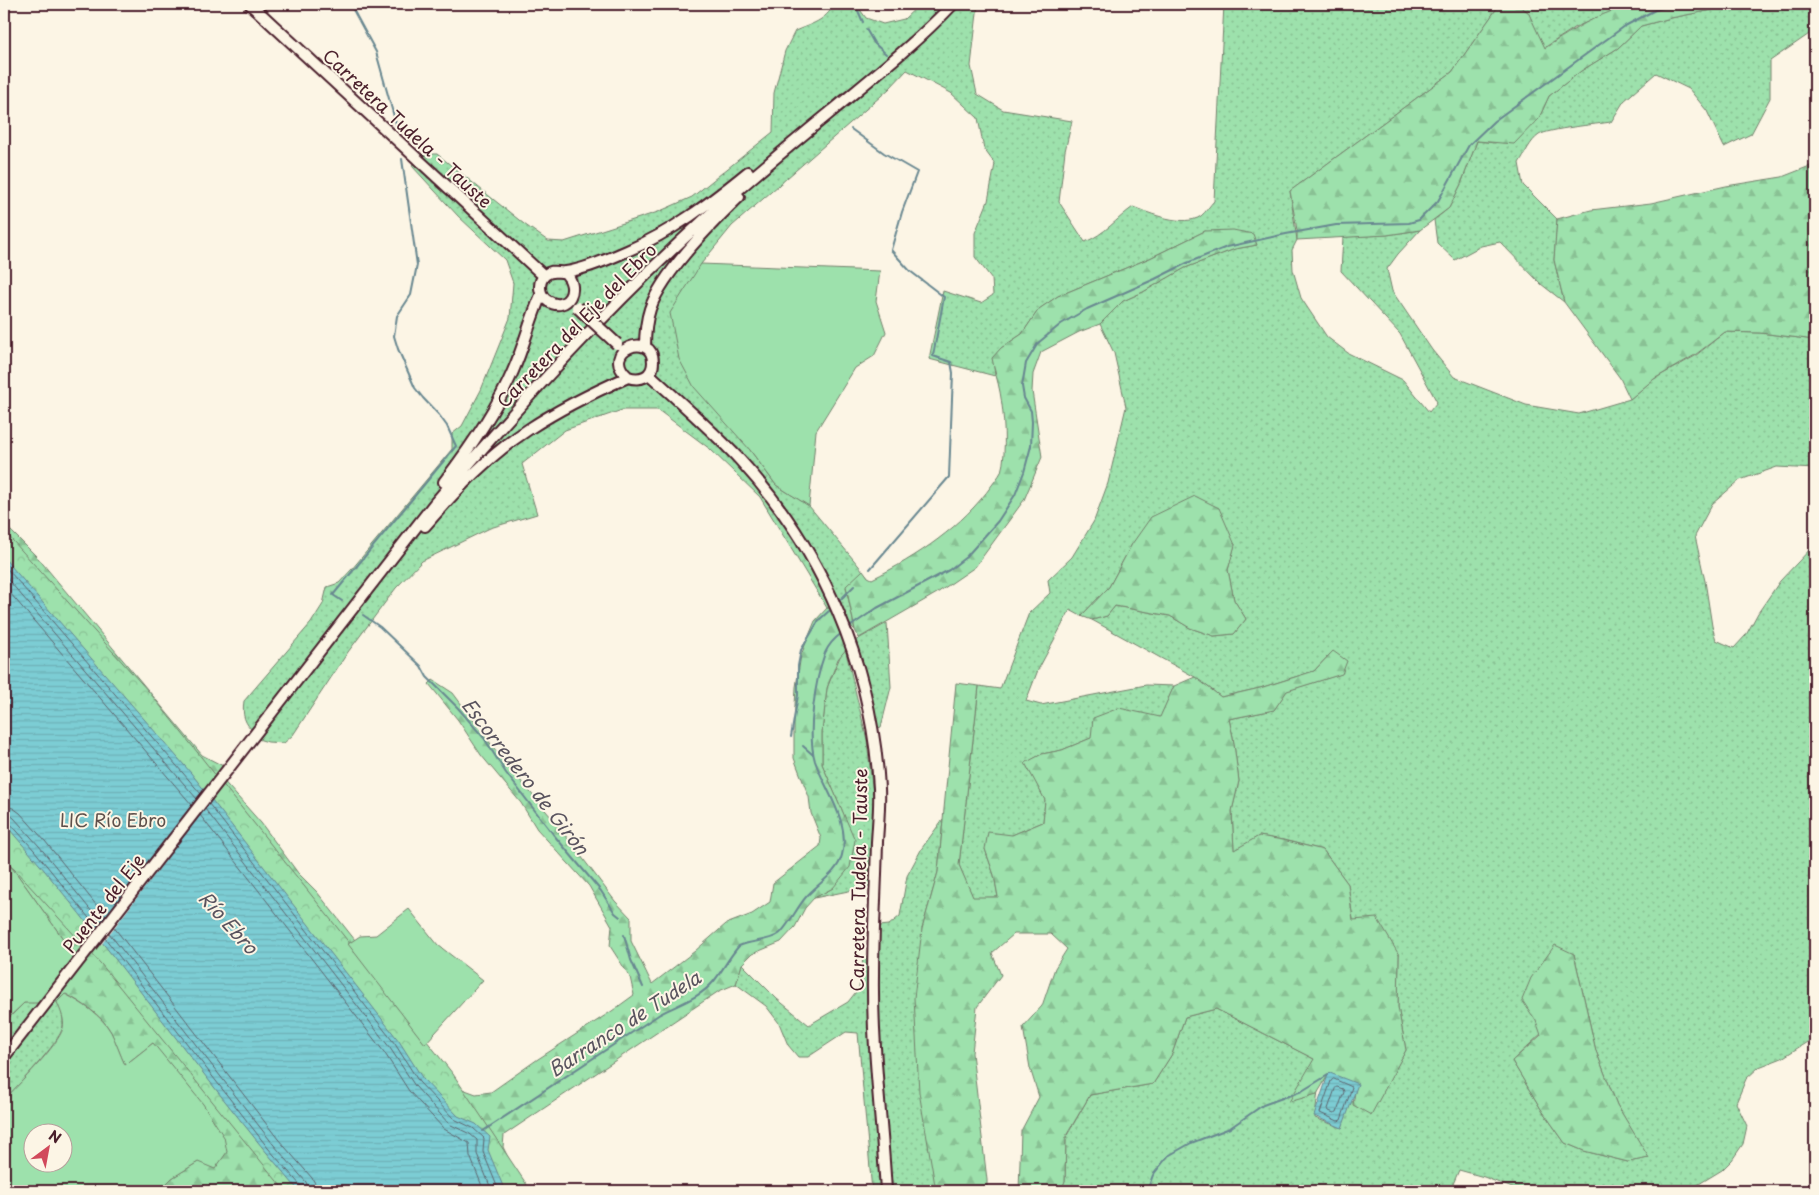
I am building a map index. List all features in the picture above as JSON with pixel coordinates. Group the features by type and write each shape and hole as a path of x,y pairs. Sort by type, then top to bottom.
{"main road":[{"name":"Carretera Tudela - Tauste","path":"250,4 544,276"},
{"name":"Carretera del Eje del Ebro","path":"270,716 434,504 489,440 587,334 697,226 912,44 953,4"},
{"path":"645,347 647,318 651,306 685,254 736,201 817,130 857,91"},
{"path":"341,625 373,574 455,468 486,421 512,373 541,295 540,282 544,276 551,271 564,272 620,254 676,226 714,200 764,160 806,132"},
{"path":"541,295 552,304 559,304 568,299 573,287 570,277 564,272"},
{"path":"568,299 620,347 620,364 623,372 628,377 636,379 650,374 653,367 651,352 645,347 637,345 620,347"},
{"name":"Carretera Tudela - Tauste","path":"650,374 740,460 772,498 797,533 818,567 838,610 851,643 866,692 875,744 880,790 873,1008 886,1191"},
{"path":"379,576 469,478 496,454 528,429 562,409 591,393 628,377"},
{"name":"Puente del Eje","path":"5,1056 270,716"}],"green space":[{"path":"1662,3 1720,4 1712,10 1641,26 1618,48 1581,71 1549,96 1539,118 1514,144 1477,141 1461,184 1449,208 1420,230 1387,235 1297,240 1290,191 1452,72 1500,4 1516,4 1528,12 1545,48 1591,20 1617,9 1643,4"},
{"path":"834,4 856,4 866,18 883,24 904,19 920,4 978,4 971,66 977,94 1003,110 1072,121 1065,151 1059,202 1085,242 1104,231 1133,207 1167,218 1185,220 1201,216 1214,201 1224,4 1500,4 1452,72 1290,191 1297,240 1292,250 1293,270 1301,298 1327,337 1348,353 1403,380 1429,412 1437,402 1400,334 1341,271 1343,237 1387,235 1420,230 1387,269 1392,291 1432,350 1454,377 1526,405 1579,414 1630,399 1654,379 1695,356 1725,332 1760,333 1815,340 1815,469 1777,467 1740,480 1712,504 1695,536 1716,640 1734,648 1746,635 1758,613 1780,581 1815,544 1815,1037 1782,1058 1759,1067 1746,1079 1736,1103 1747,1126 1743,1144 1722,1170 1694,1187 1665,1190 1642,1187 1606,1191 1520,1191 1484,1177 1459,1170 1453,1184 1458,1191 1054,1191 1065,1181 1066,1137 1090,1095 1153,1084 1172,1054 1185,1017 1216,1009 1314,1059 1318,1090 1315,1118 1342,1128 1350,1100 1371,1114 1406,1050 1398,1007 1399,955 1353,920 1348,884 1323,850 1259,836 1234,851 1232,811 1239,781 1229,719 1274,710 1286,691 1341,674 1333,651 1314,671 1260,688 1221,697 1195,677 1092,620 1107,616 1115,606 1170,616 1190,628 1214,636 1234,634 1246,619 1234,600 1228,570 1235,544 1132,544 1109,587 1081,616 1070,610 1038,670 1026,701 1041,705 1146,685 1174,686 1160,718 1091,738 1062,750 1042,754 1026,763 1045,800 1043,822 985,849 994,875 998,897 973,898 959,865 979,686 1000,689 1029,613 1050,593 1048,580 1072,557 1094,521 1108,483 1126,407 1114,353 1100,324 1123,301 1185,268 1235,249 1257,245 1205,231 1150,258 1058,296 1039,309 1022,334 1001,348 993,358 995,376 929,359 943,291 981,303 993,295 992,279 975,257 975,233 988,201 995,164 984,149 978,118 951,93 907,70 889,89 732,226 701,264 750,450 776,485 809,506 868,577 846,587 855,630 837,611 835,612 827,608 760,497 710,449 658,410 622,410 565,430 522,464 537,514 490,528 422,561 396,588 348,652 293,735 284,743 268,742 251,737 255,733 248,726 245,718 243,710 244,701 311,623 323,604 327,587 339,583 352,569 452,449 452,434 462,426 481,390 510,318 513,283 505,260 458,216 412,166 416,154 437,154 548,241 564,242 658,212 692,197 773,132 774,93 785,51 795,31 817,21 831,10","holes":["1574,954 1596,1051 1617,1105 1648,1158 1628,1162 1584,1151 1565,1143 1541,1109 1512,1061 1544,1031"]},
{"path":"1517,4 1642,4 1612,11 1576,27 1544,48 1528,12"},
{"path":"1720,4 1815,4 1815,30 1770,61 1770,98 1751,134 1724,147 1707,111 1689,89 1656,73 1624,101 1611,122 1562,129 1539,135 1530,144 1519,163 1523,185 1557,219 1554,260 1564,302 1541,284 1500,242 1481,246 1455,260 1437,243 1434,220 1449,208 1461,184 1477,141 1495,143 1539,118 1549,96 1581,71 1618,48 1641,26 1712,10"},
{"path":"1815,164 1815,340 1760,333 1725,332 1695,355 1654,379 1630,399 1620,378 1564,302 1554,260 1557,219 1591,210 1651,203 1726,186 1782,177"},
{"path":"1233,230 1253,234 1257,245 1235,249 1185,268 1123,301 1100,324 1079,332 1041,352 1033,374 1032,391 1042,457 1024,500 975,567 937,593 859,638 855,630 846,586 863,570 872,579 906,561 938,539 967,514 1001,472 1004,454 1004,421 992,358 1001,348 1022,334 1039,309 1058,296 1150,258 1205,231"},
{"path":"701,264 880,271 876,301 886,332 874,356 855,368 816,431 809,506 776,485 750,450 694,387 679,359 670,313"},
{"path":"1195,496 1219,508 1235,545 1228,570 1234,600 1246,619 1234,634 1214,636 1190,628 1170,616 1115,606 1107,616 1092,620 1081,616 1109,587 1132,544 1151,517"},
{"path":"4,524 38,558 202,755 225,767 221,778 261,823 298,873 317,892 355,940 348,944 457,1087 476,1094 491,1092 634,995 630,977 610,946 612,926 589,886 537,829 521,803 481,755 458,720 429,684 433,680 453,693 500,756 556,823 615,901 631,918 631,941 652,984 726,924 752,914 770,902 773,883 820,846 821,838 811,813 809,797 794,758 796,687 801,655 815,621 827,608 836,610 852,642 838,659 827,688 822,732 822,764 855,840 850,867 833,888 814,898 805,908 795,927 781,942 752,954 742,964 736,984 719,991 504,1135 503,1147 522,1186 4,558"},
{"name":"LIC Río Ebro","path":"4,531 150,693 453,1074 531,1191 285,1191 101,964 4,858"},
{"path":"887,623 891,687 881,727 869,731 858,681 846,652 867,740 878,841 878,885 814,898 833,888 842,810 822,764 822,732 827,688 844,647"},
{"path":"1333,651 1347,661 1342,674 1287,691 1274,710 1229,719 1239,781 1232,811 1234,850 1259,836 1323,850 1348,884 1353,920 1377,918 1399,955 1398,1007 1406,1050 1371,1115 1353,1105 1356,1085 1329,1074 1317,1094 1289,1102 1314,1059 1216,1009 1185,1017 1172,1054 1153,1084 1090,1095 1066,1136 1065,1181 1061,1191 1019,1191 1021,1131 1039,1097 1030,1068 1023,1027 1042,1006 1055,968 1067,949 1051,934 1014,934 992,953 1001,975 977,1007 972,1053 987,1191 936,1191 919,1092 914,998 922,929 938,872 956,683 979,686 959,865 973,897 998,897 994,875 985,849 988,832 1012,835 1043,822 1045,800 1025,763 1042,754 1062,750 1091,738 1093,718 1119,708 1160,717 1174,686 1195,677 1221,697 1260,688 1314,671"},
{"path":"943,819 938,872 922,929 936,1191 872,1191 858,1033 846,1032 808,1057 798,1057 788,1045 779,1023 766,1006 736,984 742,964 777,999 809,1025 848,1002 859,988 863,958 872,955 871,927 889,925 900,916 907,876 922,848"},
{"path":"4,823 299,1191 159,1191 172,1178 198,1162 153,1043 125,1065 111,1032 91,1010 66,994 57,1002 43,1001 76,957 17,874 4,859"},
{"path":"4,859 17,874 76,957 45,1003 24,1003 7,1019 4,1013"},
{"path":"409,909 438,945 483,980 425,1044 348,944 360,936 376,935"},
{"path":"1555,945 1574,954 1596,1051 1617,1105 1649,1158 1628,1162 1584,1151 1565,1143 1541,1109 1512,1061 1541,1035 1536,1021 1522,1000 1531,978"},
{"path":"65,994 97,1015 111,1032 125,1065 153,1043 203,1104 224,1137 227,1152 215,1169 198,1162 172,1178 159,1191 4,1191 4,1100 54,1045 63,1028 62,1015 57,1002"},
{"path":"57,999 63,1019 60,1033 37,1064 4,1100 4,1023 24,1003"}],"water":[{"name":"LIC Río Ebro","path":"4,558 191,773 399,1041 423,1079 458,1116 476,1124 490,1137 488,1150 505,1191 299,1191 224,1100 79,914 4,823"},
{"path":"1330,1073 1358,1084 1342,1128 1314,1116"}],"pier":[{"path":"205,788 213,798 101,945 92,934"}],"waterway":[{"name":"Escorredero de Girón","path":"350,4 376,52 398,131"},
{"path":"855,4 863,22"},
{"name":"Barranco de Tudela","path":"848,628 877,608 949,570 966,557 998,521 1015,495 1031,446 1031,411 1024,398 1022,386 1026,363 1038,343 1061,324 1087,309 1187,263 1227,247 1336,225 1409,223 1419,220 1438,201 1469,145 1494,121 1625,26 1655,10 1679,4"},
{"path":"866,29 874,43 886,54"},
{"path":"851,129 884,153 917,172 902,212 891,250 910,271 944,297 933,356 951,362 953,373 949,477 870,569"},
{"name":"Escorredero de Girón","path":"342,601 333,595 456,446 447,426 415,388 394,336 397,316 411,295 417,265 402,159"},
{"path":"839,601 854,586"},
{"path":"791,737 798,695 798,666 801,650 819,620 829,611"},
{"name":"Escorredero de Girón","path":"363,615 380,627 421,666 427,677 484,738 506,773 620,917"},
{"name":"Barranco de Tudela","path":"483,1131 660,1014 702,992 714,981 739,946 775,937 779,934 806,897 836,867 842,855 844,843 843,830 836,806 815,761 812,722 815,692 821,664 832,641 842,633"},
{"path":"803,746 812,754"},
{"name":"Escorredero de Girón","path":"624,935 631,960 643,987"},
{"path":"1147,1191 1153,1175 1168,1156 1191,1143 1230,1128 1263,1105 1302,1091 1328,1075"}],"water label":[{"name":"Río Ebro","path":"229,922"}]}
